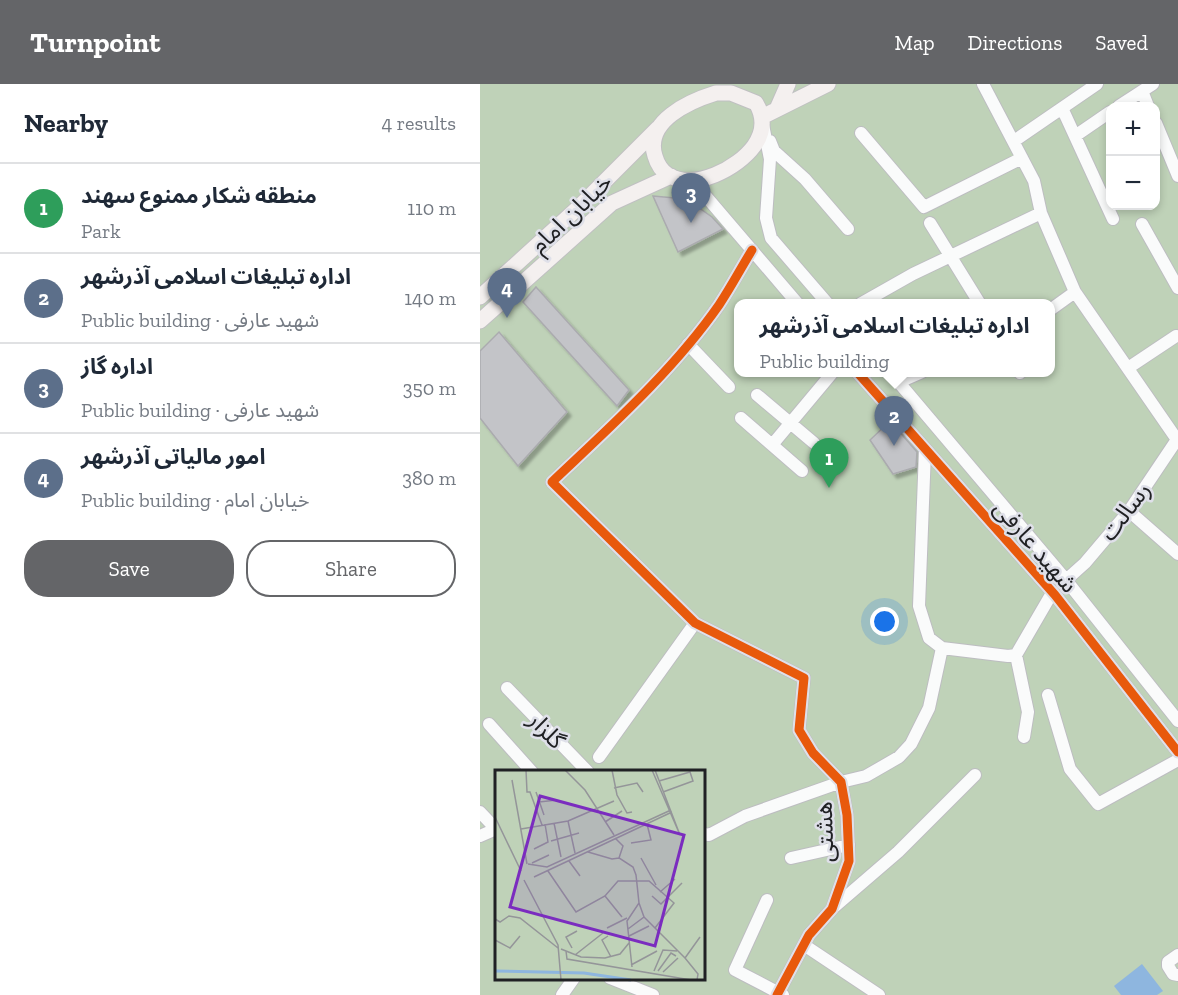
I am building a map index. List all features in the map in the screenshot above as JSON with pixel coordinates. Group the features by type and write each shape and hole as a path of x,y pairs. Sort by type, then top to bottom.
{"main road":[{"path":"708,95 731,93 746,97 756,103 762,120 761,134 742,159 726,169 692,180 671,177 660,167 653,146 660,126 683,106 708,95 723,84"},
{"path":"777,109 788,84"},
{"path":"762,120 777,109 828,84"},
{"name":"خیابان امام","path":"480,297 556,229 660,126"},
{"name":"خیابان امام","path":"480,321 612,203 671,177"}],"street":[{"path":"983,84 1034,181 1041,213 1076,292 1177,439"},
{"path":"1014,141 1097,84"},
{"path":"1125,102 1147,88"},
{"path":"1062,108 1113,219"},
{"path":"1075,136 1106,115"},
{"path":"762,120 774,150 805,179 848,230"},
{"path":"762,120 770,159 766,218 771,238 824,299"},
{"path":"861,133 924,207 1022,158"},
{"path":"1160,135 1178,176"},
{"path":"692,180 795,299"},
{"path":"868,299 1041,213"},
{"path":"930,223 978,299"},
{"path":"1142,224 1178,288"},
{"path":"599,757 695,623 552,482 610,427 688,344 719,305 752,250"},
{"path":"1055,307 1076,292"},
{"path":"1128,368 1176,336"},
{"path":"688,344 729,387"},
{"path":"772,445 791,424 826,377"},
{"name":"شهید عارفی","path":"861,377 1052,593 1178,752"},
{"name":"شهید عارفی","path":"894,377 1066,580 1178,721"},
{"path":"898,382 910,377"},
{"path":"757,395 814,443"},
{"path":"741,418 802,471"},
{"name":"رسالت","path":"1052,593 1053,578 1066,580 1085,563 1129,511 1177,439"},
{"path":"925,451 919,606 921,619 929,638 942,648 1016,655"},
{"path":"1129,511 1178,554"},
{"path":"1024,737 1028,712 1016,655 1052,593"},
{"name":"هشتی","path":"695,623 804,678 799,730 813,753 841,782 848,815 849,861 832,909 804,945 779,994"},
{"path":"705,836 745,816 841,782 866,776 912,744 929,708 942,648"},
{"name":"گلزار","path":"507,688 587,770"},
{"path":"1048,695 1070,769 1098,804 1178,760"},
{"path":"489,724 531,770"},
{"path":"832,909 898,852 975,775"},
{"path":"480,812 495,828"},
{"path":"480,836 495,829"},
{"path":"791,858 849,845"},
{"path":"767,900 735,970 779,994"},
{"path":"804,945 879,995"},
{"path":"1178,955 1168,964 1171,972 1178,975"},
{"path":"562,995 573,980"},
{"path":"615,980 653,995"}],"green space":[{"path":"480,84 1178,84 1178,995 480,995"}],"water":[{"path":"1142,964 1163,991 1157,995 1121,995 1114,986"}],"building":[{"path":"653,196 675,198 692,203 712,217 723,229 678,252"},
{"path":"536,287 629,390 617,406 523,302"},
{"path":"499,332 567,412 518,466 480,418 480,351"},
{"path":"890,421 917,452 916,467 893,474 870,440"}],"cycle path":[{"path":"752,250 719,305 682,353 640,398 552,482 695,623 804,678 799,730 813,753 841,782 847,815 849,861 832,909 809,935 777,995"},
{"path":"861,377 1055,595 1178,752"}],"place":[{"name":"اداره گاز","path":"691,223"},
{"name":"امور مالیاتی آذرشهر","path":"507,318"},
{"name":"اداره تبلیغات اسلامی آذرشهر","path":"894,446"},
{"name":"منطقه شکار ممنوع سهند","path":"829,488"}]}
